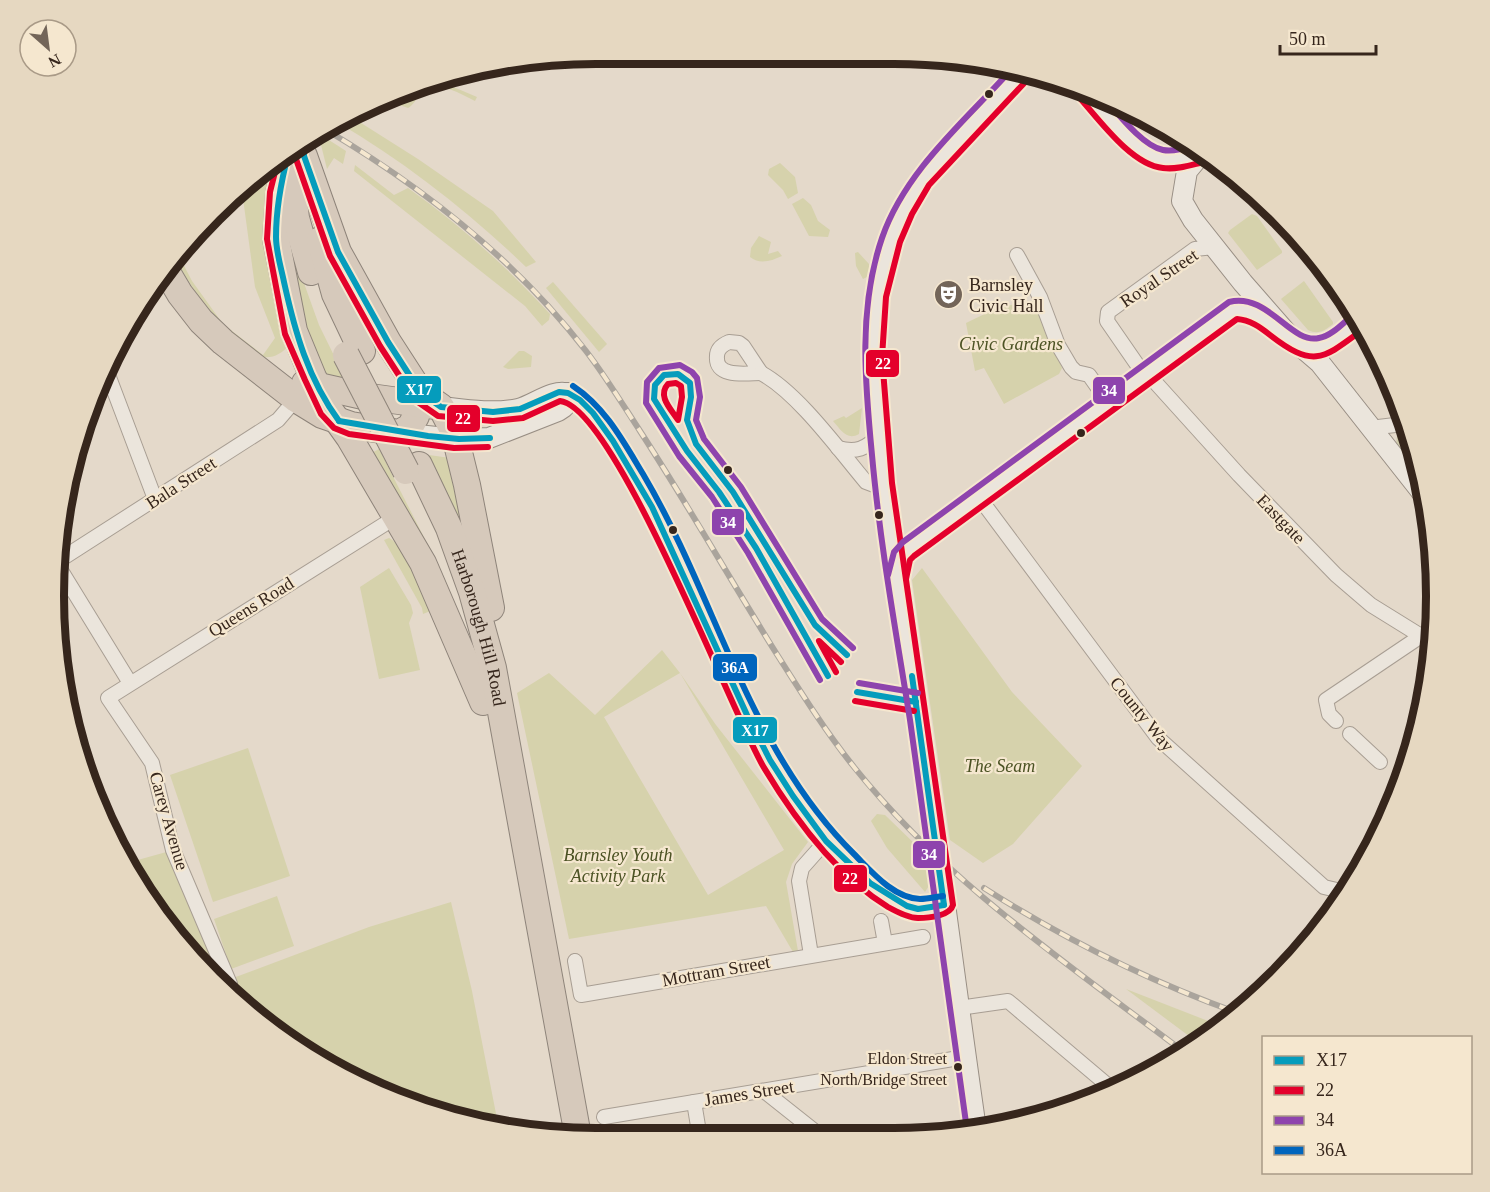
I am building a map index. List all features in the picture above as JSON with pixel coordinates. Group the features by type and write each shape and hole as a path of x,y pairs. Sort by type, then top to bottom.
{"highway":[{"path":"298,156 338,252 388,342 455,439 492,616 494,668"},
{"name":"Harborough Hill Road","path":"296,157 296,218 310,269 413,468 449,528 472,592 494,668 576,1126"},
{"path":"293,160 279,192 276,239 294,331 329,409 346,428 432,582 483,702"},
{"path":"170,277 201,321 223,342 264,369 296,399 346,428 399,433 410,427 427,401"},
{"path":"264,369 277,367 293,355 300,345"},
{"path":"264,369 318,386 363,396 427,401"},
{"path":"346,428 363,396"},
{"name":"Harborough Hill Road","path":"413,468 428,518 451,578 483,702 559,1126"}],"street":[{"path":"975,1121 883,484 873,345 877,296 891,239 904,210 922,180 1015,79"},
{"path":"1100,106 1148,154 1167,160 1191,155"},
{"path":"1196,159 1187,171 1182,201 1193,220 1243,283 1326,370 1412,480"},
{"name":"Royal Street","path":"1144,376 1107,321 1108,312 1196,249 1214,247"},
{"path":"1017,255 1040,297 1058,345 1071,367 1076,372 1089,375 1108,402"},
{"path":"897,577 902,556 921,538 1234,310 1247,310 1260,315 1297,342 1317,348 1352,327"},
{"path":"761,373 791,397 866,482 874,485 883,484"},
{"name":"Eastgate","path":"1144,376 1155,382 1239,475 1335,575 1371,605 1424,632"},
{"path":"110,381 154,500"},
{"path":"427,401 493,412 520,409 559,392 568,393 580,400 593,413 633,473 673,548 760,743 793,796 826,841 870,883 893,899 918,909 944,905"},
{"path":"399,433 455,439 496,435 558,411 564,407 568,393"},
{"name":"Bala Street","path":"66,556 278,420 296,399"},
{"path":"480,411 495,421 496,435"},
{"path":"558,411 575,415 633,473"},
{"path":"1370,428 1397,424"},
{"path":"463,470 472,454 496,435"},
{"path":"838,448 849,451 861,450 879,435"},
{"name":"County Way","path":"978,496 1166,747 1324,887 1337,889"},
{"path":"887,514 902,536 911,540 921,538"},
{"name":"Queens Road","path":"108,698 396,517"},
{"path":"65,577 130,683"},
{"path":"1336,721 1329,714 1326,700 1423,637"},
{"name":"Carey Avenue","path":"108,698 152,763 173,850 228,979"},
{"path":"1350,734 1380,762"},
{"path":"812,955 799,881 802,868 826,841"},
{"path":"881,921 885,944"},
{"name":"Mottram Street","path":"575,961 581,995 923,937"},
{"path":"959,1008 1008,1001 1105,1083"},
{"name":"James Street","path":"604,1117 965,1057"},
{"path":"764,1090 810,1127"},
{"path":"694,1102 698,1127"}],"green space":[{"path":"450,85 477,97 475,101 441,88"},
{"path":"420,95 412,105 408,108 396,104"},
{"path":"358,121 493,211 536,262 526,267 436,189 346,127"},
{"path":"326,138 346,151 343,164 334,158 327,169 320,142"},
{"path":"780,163 795,177 798,193 788,199 783,190 768,175 769,169"},
{"path":"355,165 394,195 408,188 446,217 517,280 550,314 549,320 542,326 525,306 354,171"},
{"path":"269,176 270,252 291,345 277,355 262,357 224,327 201,301 179,266 182,262 192,281 223,324 263,355 275,338 255,287 243,199"},
{"path":"803,198 811,205 818,221 830,230 828,237 809,236 792,204"},
{"path":"1252,214 1257,216 1282,251 1257,270 1228,233"},
{"path":"286,233 319,325 345,378 321,375 300,320"},
{"path":"759,236 771,242 768,254 778,251 782,256 762,262 750,257 751,248"},
{"path":"858,252 869,264 869,276 863,279 856,266 855,253"},
{"path":"1304,281 1333,322 1321,332 1308,330 1281,299"},
{"path":"553,282 607,344 599,352 546,288"},
{"name":"Civic Gardens","path":"1035,301 1062,368 1059,374 1004,404 984,368 975,371 966,323 999,307"},
{"path":"519,351 532,356 531,367 508,369 503,367"},
{"path":"862,408 859,434 855,436 842,431 833,421 844,416 846,418"},
{"path":"379,449 432,553 368,455"},
{"path":"429,455 450,458 471,549"},
{"path":"389,538 400,549 433,610 423,614 422,608 384,540"},
{"path":"389,568 411,605 413,613 409,623 420,670 379,679 360,587"},
{"name":"The Seam","path":"922,568 1012,692 1082,766 1013,844 983,863 950,840 912,580"},
{"name":"Barnsley Youth Activity Park","path":"662,650 680,673 716,725 808,842 792,864 786,882 798,951 793,952 766,906 569,939 517,693 549,673 595,715","holes":["680,673 784,850 708,895 604,717"]},
{"path":"248,748 290,876 213,902 170,775"},
{"path":"877,814 885,815 918,847 918,859 928,867 930,884 925,892 887,848 871,821"},
{"path":"170,851 233,978 369,927 451,902 472,991 497,1118 425,1099 361,1073 330,1056 272,1018 220,972 196,946 174,920 135,861"},
{"path":"277,896 294,946 231,969 214,919"},
{"path":"1126,989 1212,1022 1190,1037"}],"shaded area":[{"path":"1400,434 1407,459 1396,445 1397,436"}],"railway":[{"path":"333,134 396,175 465,227 498,256 558,317 621,401 814,713 854,767 890,809 928,848 1010,920 1176,1046"},
{"path":"984,888 1045,925 1108,958 1228,1009"}],"transit line":[{"name":"34","path":"966,1122 910,720 879,522 867,401 866,318 874,264 892,214 905,191 937,148 1005,77"},
{"name":"22","path":"296,158 330,256 380,346 415,400 438,416 493,421 523,418 560,401 583,416 610,453 640,504 670,564 747,734 763,766 788,805 834,862 869,894 903,914 914,918 928,918 948,912 953,905 892,483 882,357 886,297 900,242 912,214 929,185 1026,82"},
{"name":"22","path":"1080,99 1105,128 1139,159 1163,168 1184,167 1202,163"},
{"name":"34","path":"1119,115 1147,143 1163,150 1181,149"},
{"name":"X17","path":"304,152 338,252 388,342 421,393 441,407 493,412 520,409 559,392 568,393 580,400 593,413 613,441 652,507 747,715 770,760 793,796 826,841 870,883 907,906 918,909 944,905"},
{"name":"X17","path":"286,164 278,206 276,237 278,254 293,319 304,354 319,389 339,421"},
{"name":"22","path":"275,172 270,192 267,239 285,334 321,414 334,428 349,434 454,448 488,447"},
{"name":"34","path":"888,575 894,552 903,542 1229,302 1243,301 1256,304 1299,334 1309,338 1329,335 1348,320"},
{"name":"22","path":"906,579 910,560 914,556 1237,319 1255,324 1285,346 1309,356 1329,353 1356,334"},
{"name":"34","path":"820,680 748,553 712,497 679,456 646,403 647,382 659,368 680,365 697,378 700,397 696,420 704,439 741,487 822,619 853,648"},
{"name":"X17","path":"828,676 756,548 719,492 687,451 654,399 655,385 664,375 678,374 690,383 691,397 687,420 696,444 733,492 815,625 847,655"},
{"name":"22","path":"676,383 681,386 682,397 678,420 664,398 668,384 676,383"},
{"name":"36A","path":"573,386 604,414 643,474 669,522 760,721 787,768 818,813 854,854 892,889 920,899 943,896"},
{"name":"X17","path":"339,421 428,436 459,439 490,438"},
{"name":"22","path":"836,672 819,641 841,662"},
{"name":"X17","path":"912,676 944,905"},
{"name":"34","path":"859,683 918,693"},
{"name":"X17","path":"857,692 916,702"},
{"name":"22","path":"855,701 914,711"}],"place":[{"name":"Barnsley Civic Hall","path":"948,295"},
{"name":"Eldon Street North/Bridge Street","path":"958,1067"}]}
